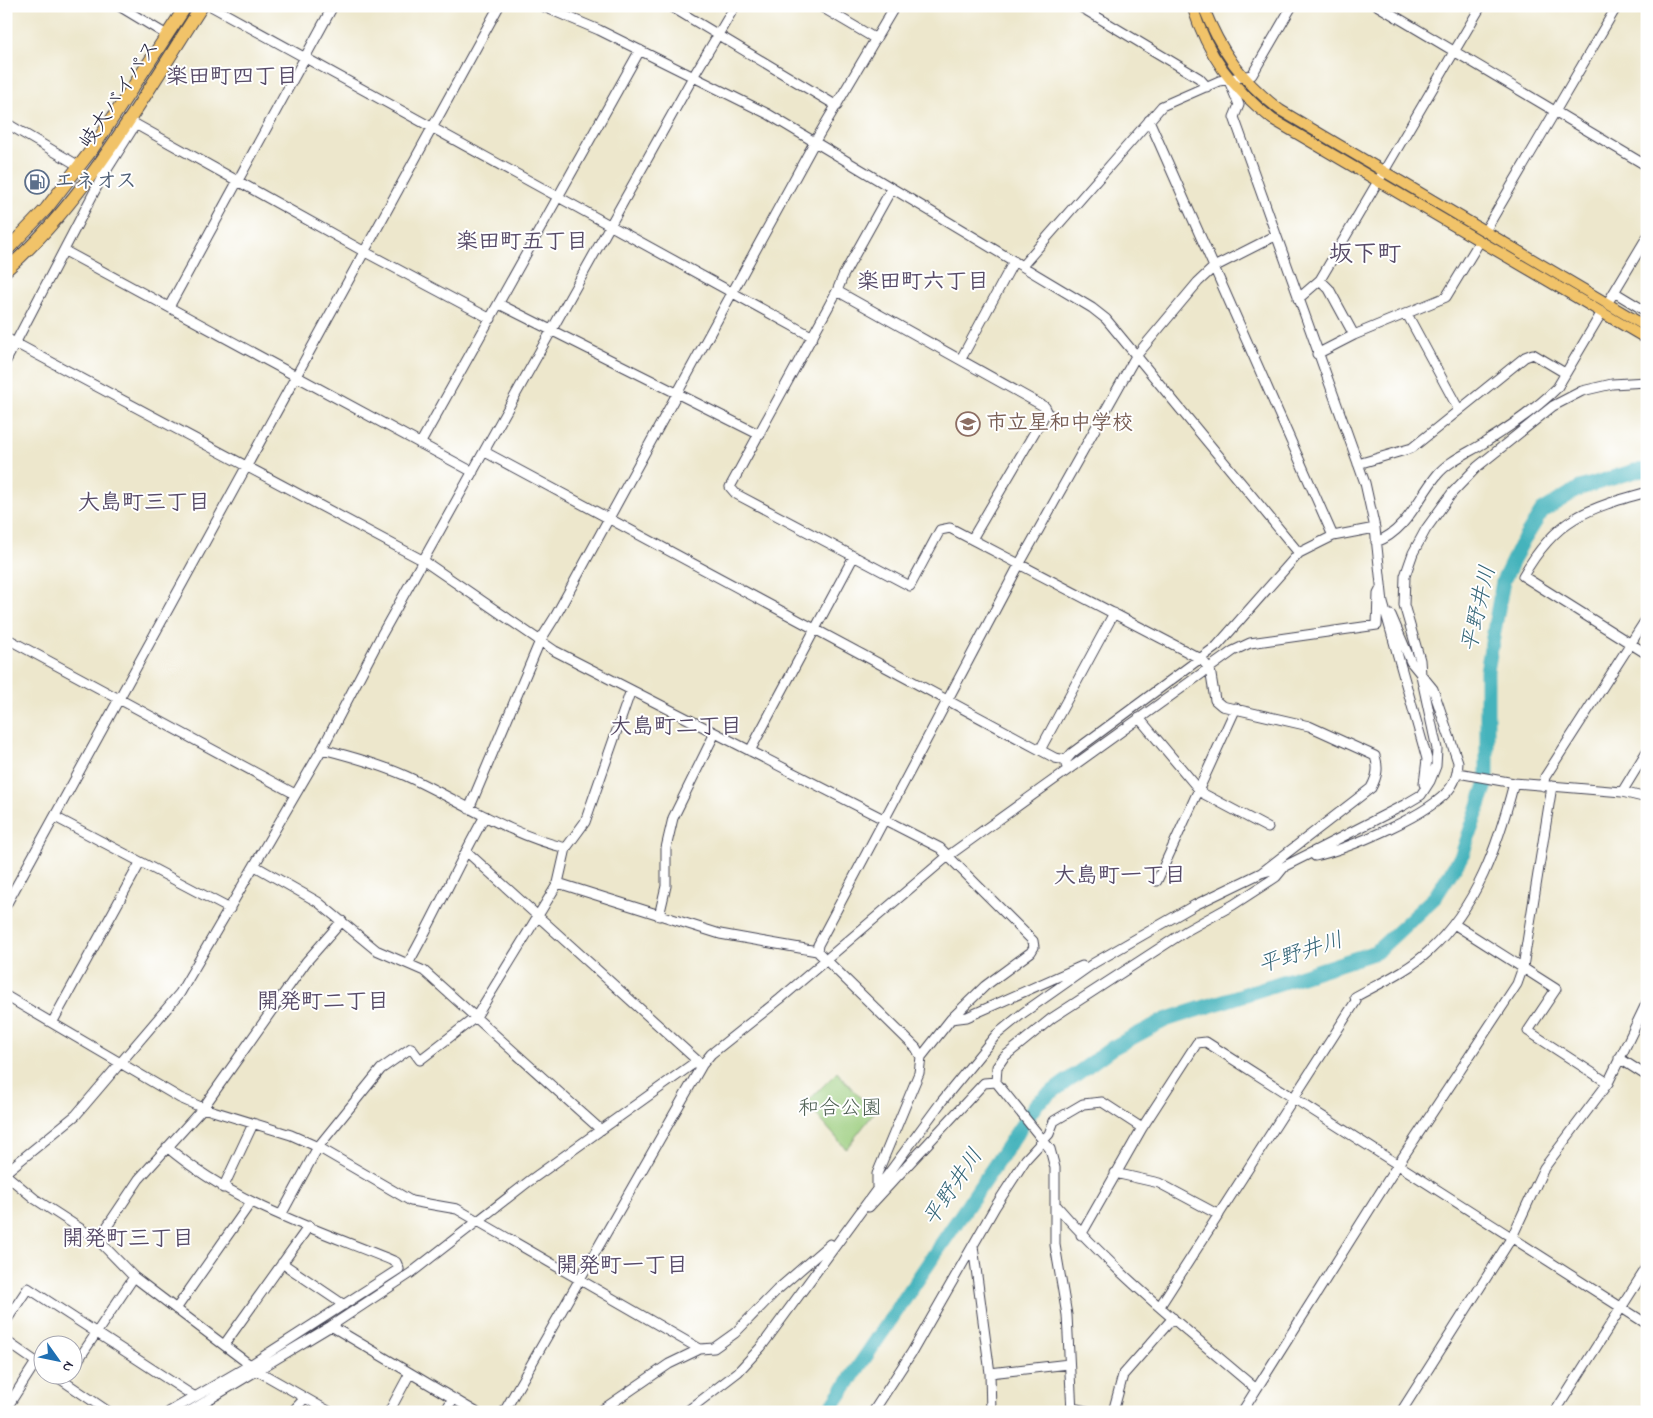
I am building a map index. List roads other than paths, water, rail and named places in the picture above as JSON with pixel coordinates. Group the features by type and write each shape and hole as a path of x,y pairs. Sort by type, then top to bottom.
{"highway":[{"name":"岐大バイパス","path":"6,250 46,209 79,166 186,6"},
{"name":"岐大バイパス","path":"6,270 56,218 131,122 202,6"}],"main road":[{"path":"1192,6 1199,29 1229,81 1249,101 1272,119 1378,181 1482,236 1604,308 1647,339"},
{"path":"1203,6 1230,62 1257,92 1280,110 1384,170 1482,236"},
{"path":"1604,308 1647,328"}],"street":[{"path":"119,6 167,35"},
{"path":"211,6 813,337"},
{"path":"169,307 333,6"},
{"path":"6,904 499,6"},
{"path":"542,6 600,30 768,114 1092,308 1106,319 1299,553"},
{"path":"670,6 837,106"},
{"path":"330,1412 258,1371 134,1277 98,1240 42,1204 6,1174 76,1115 180,993 322,749 382,634 474,472 692,77 736,6"},
{"path":"820,6 876,39"},
{"path":"469,809 540,641 814,143 895,6"},
{"path":"1079,6 1094,10 1199,78 1207,87"},
{"path":"1022,266 1162,106 1219,81 1229,81 1252,75 1292,6"},
{"path":"1378,6 1647,166"},
{"path":"1298,300 1320,280 1481,6"},
{"path":"1317,354 1354,335 1446,297 1616,6"},
{"path":"420,444 640,50"},
{"path":"1229,81 1239,105 1234,117 1317,354 1366,483 1375,528 1382,603 1428,759 1421,795"},
{"path":"1148,120 1333,536"},
{"path":"6,361 131,122 365,252 491,319"},
{"path":"6,123 79,166"},
{"path":"892,188 842,276 837,291 760,435 730,486 736,494 910,586 940,530 950,528 1201,659 1210,669 1215,700 1222,706 1310,726 1374,756 1378,765 1376,780 1371,788 1261,873"},
{"path":"818,950 818,945 1020,563 1136,356 1198,282 1214,267 1275,236"},
{"path":"1376,542 1394,532 1413,511 1437,474 1448,465 1489,440 1557,388 1647,237"},
{"path":"65,251 474,472"},
{"path":"961,358 1014,261"},
{"path":"1320,280 1330,288 1354,335"},
{"path":"837,291 961,358 1045,407 1047,411 972,539"},
{"path":"1614,292 1647,312"},
{"path":"499,304 760,435"},
{"path":"1407,314 1459,410"},
{"path":"6,338 424,561 540,641 631,690 940,848 1033,941 1034,947 1032,952 985,986 951,1019 921,1057 919,1073 877,1174 877,1187"},
{"path":"1358,464 1412,448 1525,357 1533,354 1566,373"},
{"path":"686,1412 738,1372 761,1347 877,1187 942,1101 996,1035 1037,1002 1094,963 1195,905 1261,873 1285,866 1421,795 1436,766 1436,749 1421,675 1420,660 1404,605 1405,576 1418,545 1452,493 1478,467 1553,406 1582,391 1612,384 1647,382"},
{"path":"485,452 1055,758 1066,760"},
{"path":"1647,492 1594,507 1574,518 1555,533 1535,555 1523,576 1647,654"},
{"path":"1066,770 1066,760 1072,753 1217,646 1299,553 1333,536 1375,528"},
{"path":"750,751 854,556"},
{"path":"1307,855 1316,856 1364,839 1404,821 1440,799 1451,788 1461,773 1433,689 1411,662 1381,588"},
{"path":"192,1411 331,1326 411,1273 479,1223 528,1182 699,1063 780,999 948,856 1233,651 1250,643 1377,624 1378,594 1381,588"},
{"path":"1040,750 1114,613"},
{"path":"1242,1412 1397,1166 1517,984 1523,967 1548,786 1545,777 1647,618"},
{"path":"6,638 295,794"},
{"path":"281,1215 318,1147 381,1069 411,1048 420,1060 476,1017 558,884 566,848 585,822 631,690"},
{"path":"1157,881 1236,708"},
{"path":"1139,718 1202,793 1268,828"},
{"path":"659,916 666,886 666,848 670,829 715,733"},
{"path":"322,749 405,775 469,809 546,844 566,848"},
{"path":"1622,792 1647,752"},
{"path":"1461,773 1511,783 1622,792 1647,798"},
{"path":"1160,1306 1356,1001 1355,997 1415,963 1430,951 1454,924 1484,875 1494,852 1511,783"},
{"path":"409,962 439,910 466,851 486,816"},
{"path":"55,817 230,909"},
{"path":"466,851 699,1063"},
{"path":"52,1023 140,862"},
{"path":"254,866 318,902 376,950 409,962 424,971 601,1130"},
{"path":"1091,1412 1072,1410 1067,1315 1055,1245 1055,1168 1050,1149 996,1082 997,1067 1004,1057 1052,1018 1186,931 1240,900 1276,876 1285,866"},
{"path":"558,884 720,934 818,950 916,1048 921,1057"},
{"path":"98,1240 139,1179 203,1108 306,962 342,921"},
{"path":"1454,924 1556,988 1528,1031 1608,1084"},
{"path":"951,1019 967,1017 1078,968 1094,963"},
{"path":"6,996 180,1098 203,1108 291,1135 318,1147 411,1201 457,1209 700,1349"},
{"path":"1401,1412 1512,1237 1544,1168 1608,1084 1647,1002"},
{"path":"1081,1235 1142,1128 1197,1043 1206,1042 1397,1166 1647,1324"},
{"path":"1619,1058 1647,1076"},
{"path":"504,1412 579,1281 699,1063"},
{"path":"599,1412 659,1370 700,1349 714,1348 735,1333 777,1290 819,1255 869,1206 984,1082 996,1082"},
{"path":"873,1412 912,1352 973,1245 1026,1159 1041,1136 1049,1134 1054,1121 1083,1104 1102,1102 1142,1128"},
{"path":"223,1188 254,1124"},
{"path":"167,1147 194,1170 223,1188 281,1215 396,1262 399,1269 250,1365 169,1412"},
{"path":"1115,1173 1159,1183 1219,1215"},
{"path":"176,1309 251,1202"},
{"path":"1055,1204 1081,1235 1173,1318 1256,1388"},
{"path":"224,1345 309,1226"},
{"path":"973,1245 990,1373 991,1412"},
{"path":"282,1263 344,1305"},
{"path":"1555,1412 1647,1267"},
{"path":"82,1355 134,1277"},
{"path":"6,1321 28,1288 195,1397"},
{"path":"1113,1412 1123,1375 1173,1318"},
{"path":"331,1326 476,1412"},
{"path":"6,1341 32,1359"},
{"path":"990,1373 1069,1364"},
{"path":"6,1408 32,1373"},
{"path":"389,1412 410,1373"},
{"path":"75,1386 109,1412"},
{"path":"292,1412 305,1398"},
{"path":"445,1412 453,1398"}],"waterway":[{"name":"平野井川","path":"828,1412 1037,1103 1112,1048 1165,1020 1376,952 1435,897 1462,855 1487,782 1487,671 1503,581 1520,546 1542,511 1580,488 1635,471 1647,470"}],"place":[{"name":"エネオス","path":"37,182"},
{"name":"市立星和中学校","path":"968,424"}],"district":[{"name":"楽田町四丁目","path":"232,78"},
{"name":"楽田町五丁目","path":"522,243"},
{"name":"坂下町","path":"1365,255"},
{"name":"楽田町六丁目","path":"923,283"},
{"name":"大島町三丁目","path":"144,504"},
{"name":"大島町二丁目","path":"676,728"},
{"name":"大島町一丁目","path":"1120,877"},
{"name":"開発町二丁目","path":"323,1003"},
{"name":"開発町三丁目","path":"128,1240"},
{"name":"開発町一丁目","path":"622,1267"}],"park label":[{"name":"和合公園","path":"840,1109"}]}
